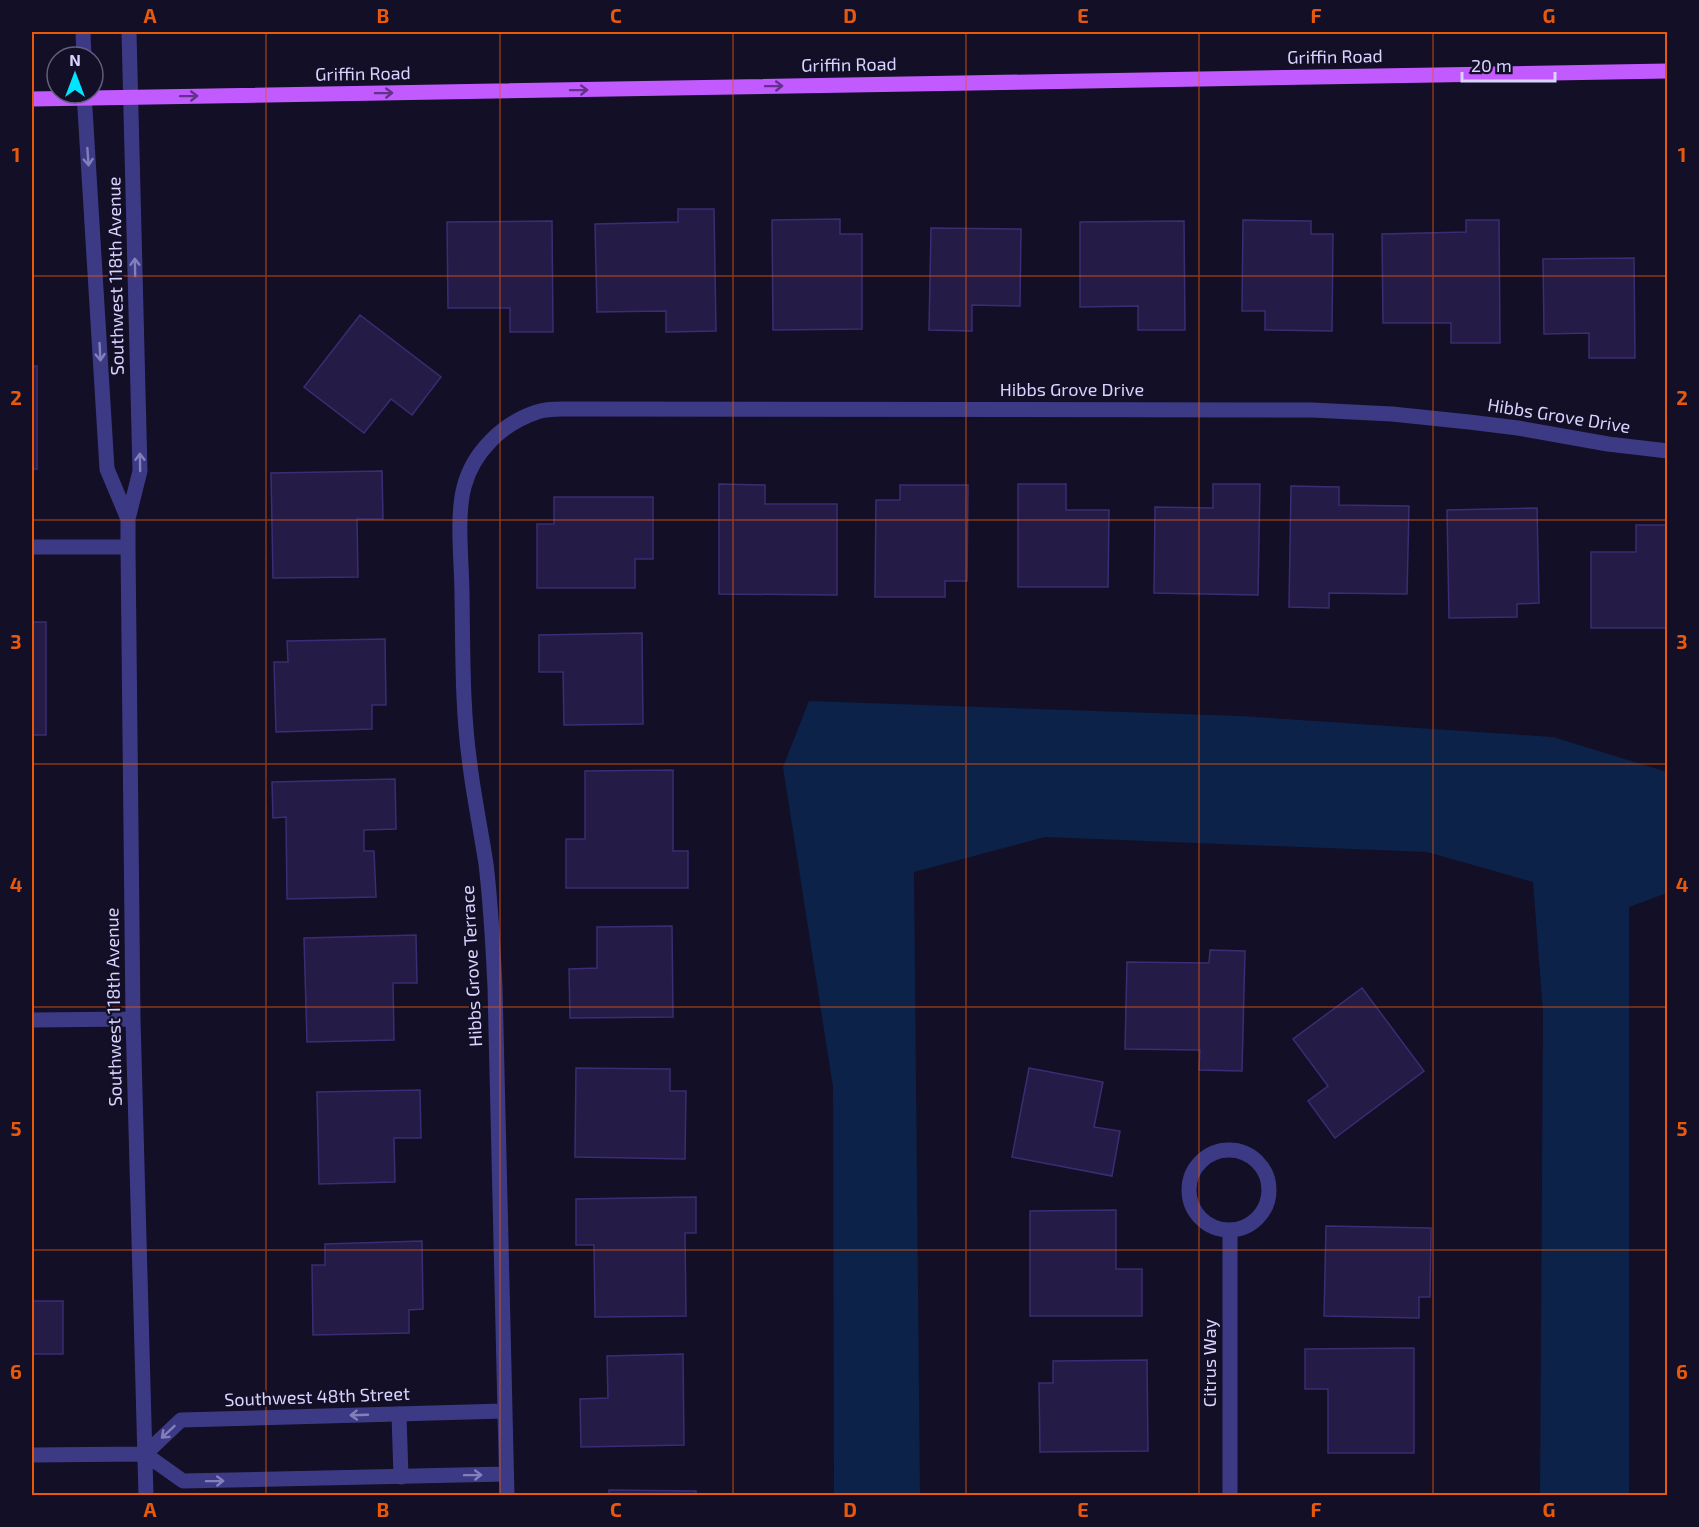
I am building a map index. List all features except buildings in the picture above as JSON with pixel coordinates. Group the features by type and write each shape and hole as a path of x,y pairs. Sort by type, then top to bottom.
{"main road":[{"name":"Griffin Road","path":"105,97 1668,71"}],"street":[{"name":"Southwest 118th Avenue","path":"129,32 140,471 129,519 128,547 133,1019 146,1496"},
{"name":"Southwest 118th Avenue","path":"85,105 107,469 129,519"},
{"name":"Hibbs Grove Drive","path":"489,442 519,419 539,411 564,409 1312,410 1392,414 1499,425 1608,444 1666,450"},
{"name":"Hibbs Grove Terrace","path":"489,442 471,468 464,486 461,520 464,706 492,918 507,1496"},
{"path":"32,547 128,547"},
{"path":"32,1020 133,1019"},
{"path":"1233,1150 1257,1161 1265,1172 1269,1185 1268,1198 1263,1210 1254,1221 1230,1230 1217,1228 1205,1222 1190,1201 1188,1187 1191,1175 1198,1164 1214,1153 1233,1150"},
{"name":"Citrus Way","path":"1230,1230 1230,1496"},
{"name":"Southwest 48th Street","path":"145,1454 182,1420 504,1411"},
{"path":"399,1414 400,1477"},
{"path":"32,1455 145,1454 183,1481 506,1474"}],"water":[{"path":"809,701 1241,716 1553,737 1667,772 1667,893 1629,907 1629,1495 1540,1495 1543,1012 1533,882 1427,852 1045,837 914,872 920,1495 834,1495 833,1087 783,767"}]}
